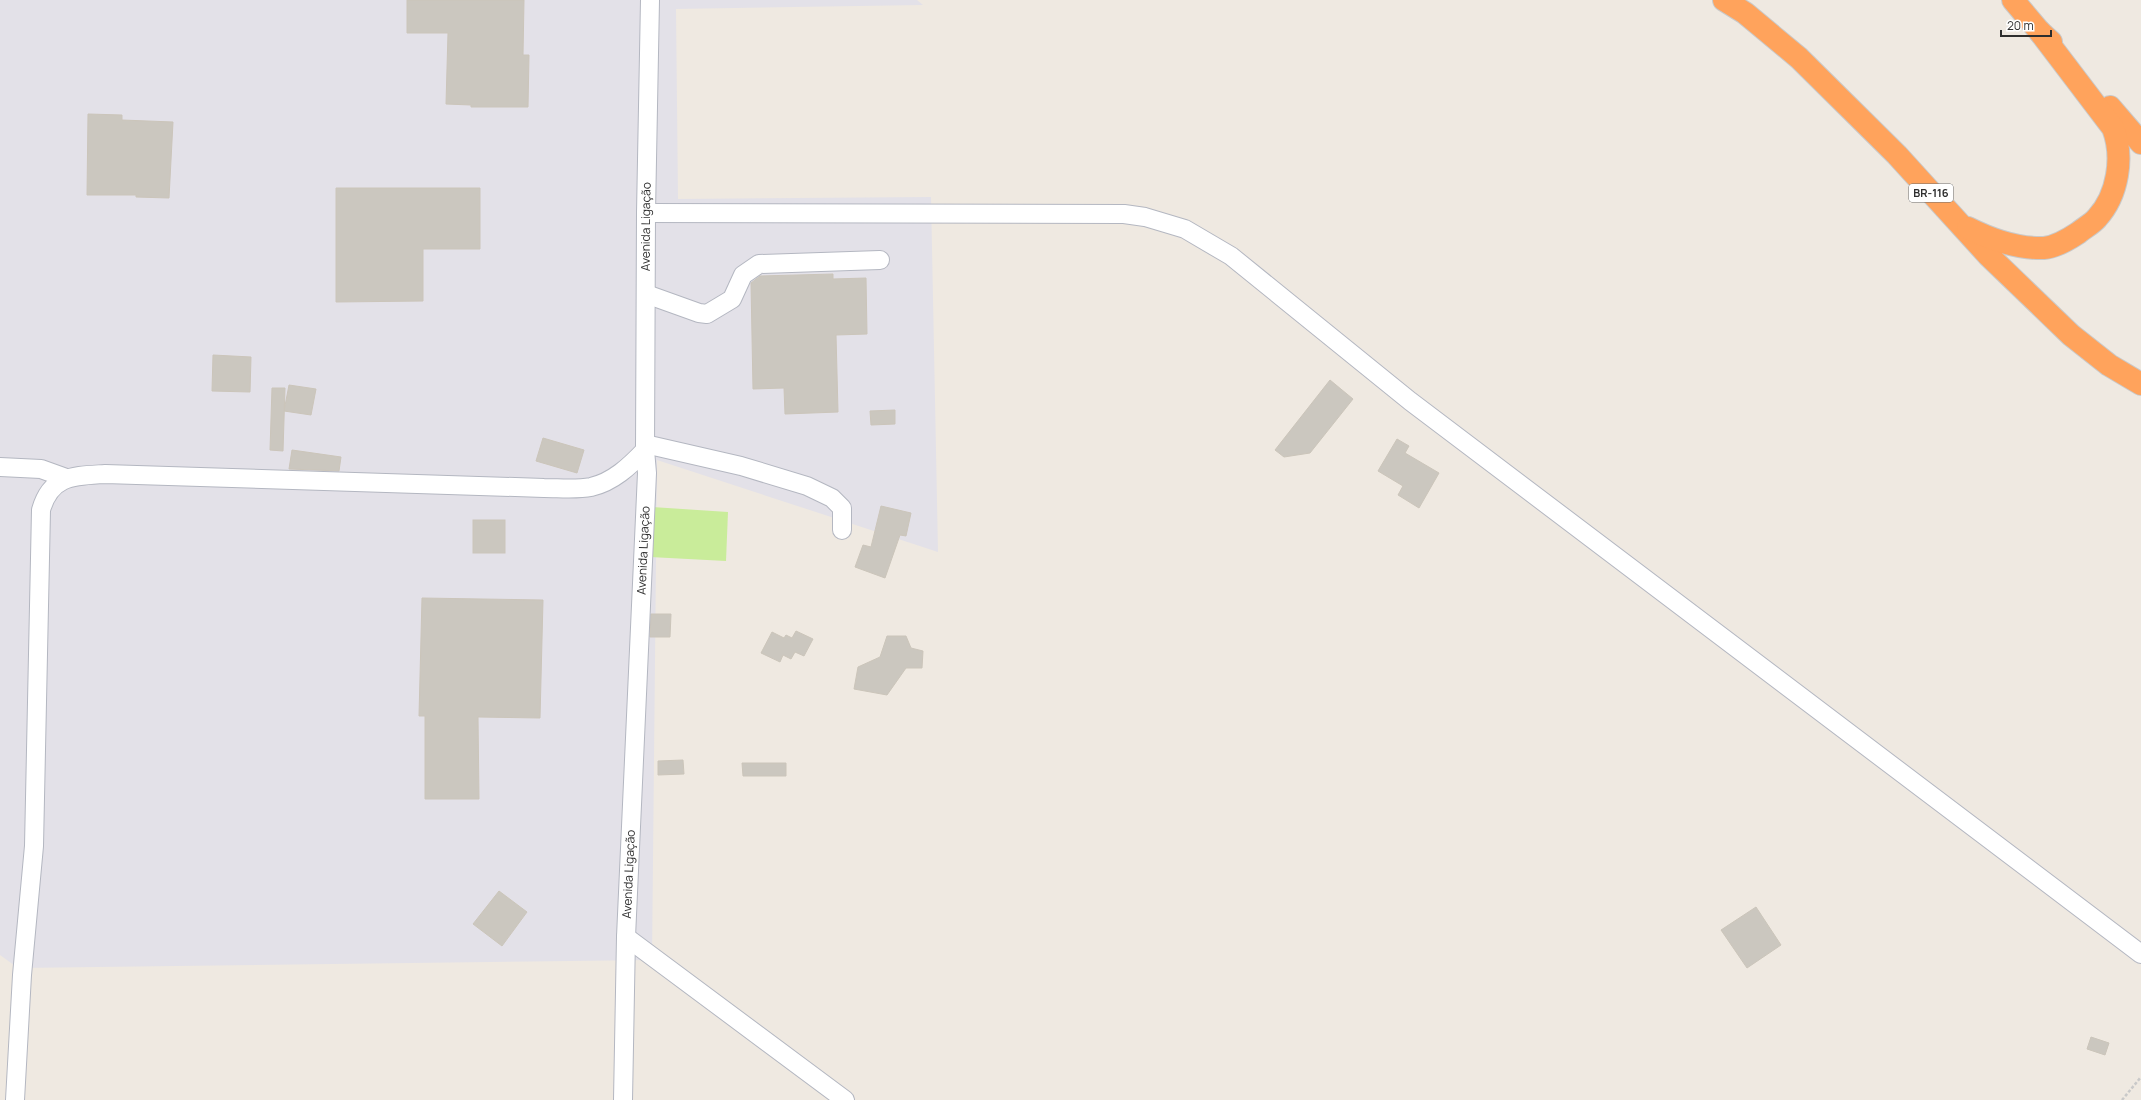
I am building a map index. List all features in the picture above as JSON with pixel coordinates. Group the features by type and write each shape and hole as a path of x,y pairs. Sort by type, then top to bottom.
{"highway":[{"name":"BR-116","path":"1724,0 1745,13 1799,58 1897,154 1988,255 2071,335 2109,365 2141,384"},
{"path":"1957,222 1983,236 2002,243 2016,246 2046,248 2069,239 2088,225 2101,213 2110,197 2119,159 2117,139 2113,128 2040,32 2013,0"},
{"path":"2040,32 2063,52 2141,143"}],"street":[{"name":"Avenida Ligação","path":"623,1100 626,937 646,480 646,213 650,0"},
{"path":"646,213 1102,214 1145,217 1185,229 1231,256 1416,406 2141,954"},
{"path":"646,294 699,313 707,314 732,299 743,275 759,264 880,260"},
{"path":"15,1100 22,975 34,846 41,510 50,490 66,478 105,474 536,488 590,487 617,475 631,465 645,447 740,466 807,486 832,498 842,508 842,530"},
{"path":"0,467 41,469 66,478"},
{"path":"626,937 845,1100"}],"path":[{"path":"2122,1100 2141,1077"}],"shaded area":[{"path":"0,0 917,0 923,5 676,9 678,199 931,197 938,552 657,460 652,960 18,968 0,955"}],"green space":[{"path":"652,507 728,512 726,561 650,557"}],"building":[{"path":"407,0 524,0 523,55 529,55 528,107 471,107 471,105 446,104 448,33 407,33"},
{"path":"88,114 122,115 122,120 173,122 169,198 136,197 136,195 87,195"},
{"path":"336,188 480,188 480,249 423,249 423,301 336,302"},
{"path":"833,274 833,279 866,278 867,334 836,335 838,412 785,414 784,388 753,389 751,283 760,276"},
{"path":"213,355 251,357 250,392 212,391"},
{"path":"1330,380 1353,399 1310,453 1284,457 1275,450"},
{"path":"289,385 316,389 311,415 284,411"},
{"path":"272,388 285,388 283,451 270,450"},
{"path":"895,410 895,424 871,425 870,411"},
{"path":"543,438 584,450 577,473 536,461"},
{"path":"1397,439 1409,446 1405,453 1439,473 1419,508 1398,495 1403,486 1378,471"},
{"path":"292,450 341,457 339,471 289,469"},
{"path":"881,506 911,513 906,536 900,535 885,578 855,567 863,545 871,547"},
{"path":"473,520 505,520 505,553 473,553"},
{"path":"422,598 543,600 540,718 478,717 479,799 425,799 425,716 419,716"},
{"path":"651,614 671,614 670,637 650,637"},
{"path":"796,631 813,639 804,656 795,652 791,659 783,655 780,662 761,653 772,632 784,638 786,635 792,638"},
{"path":"887,636 906,636 911,648 923,651 922,668 906,668 887,695 854,689 858,667 880,657"},
{"path":"683,760 684,774 658,775 658,761"},
{"path":"742,763 786,763 786,776 743,776"},
{"path":"499,891 527,912 502,946 473,924"},
{"path":"1756,907 1781,945 1747,968 1721,930"},
{"path":"2091,1037 2109,1043 2105,1055 2087,1049"}]}
